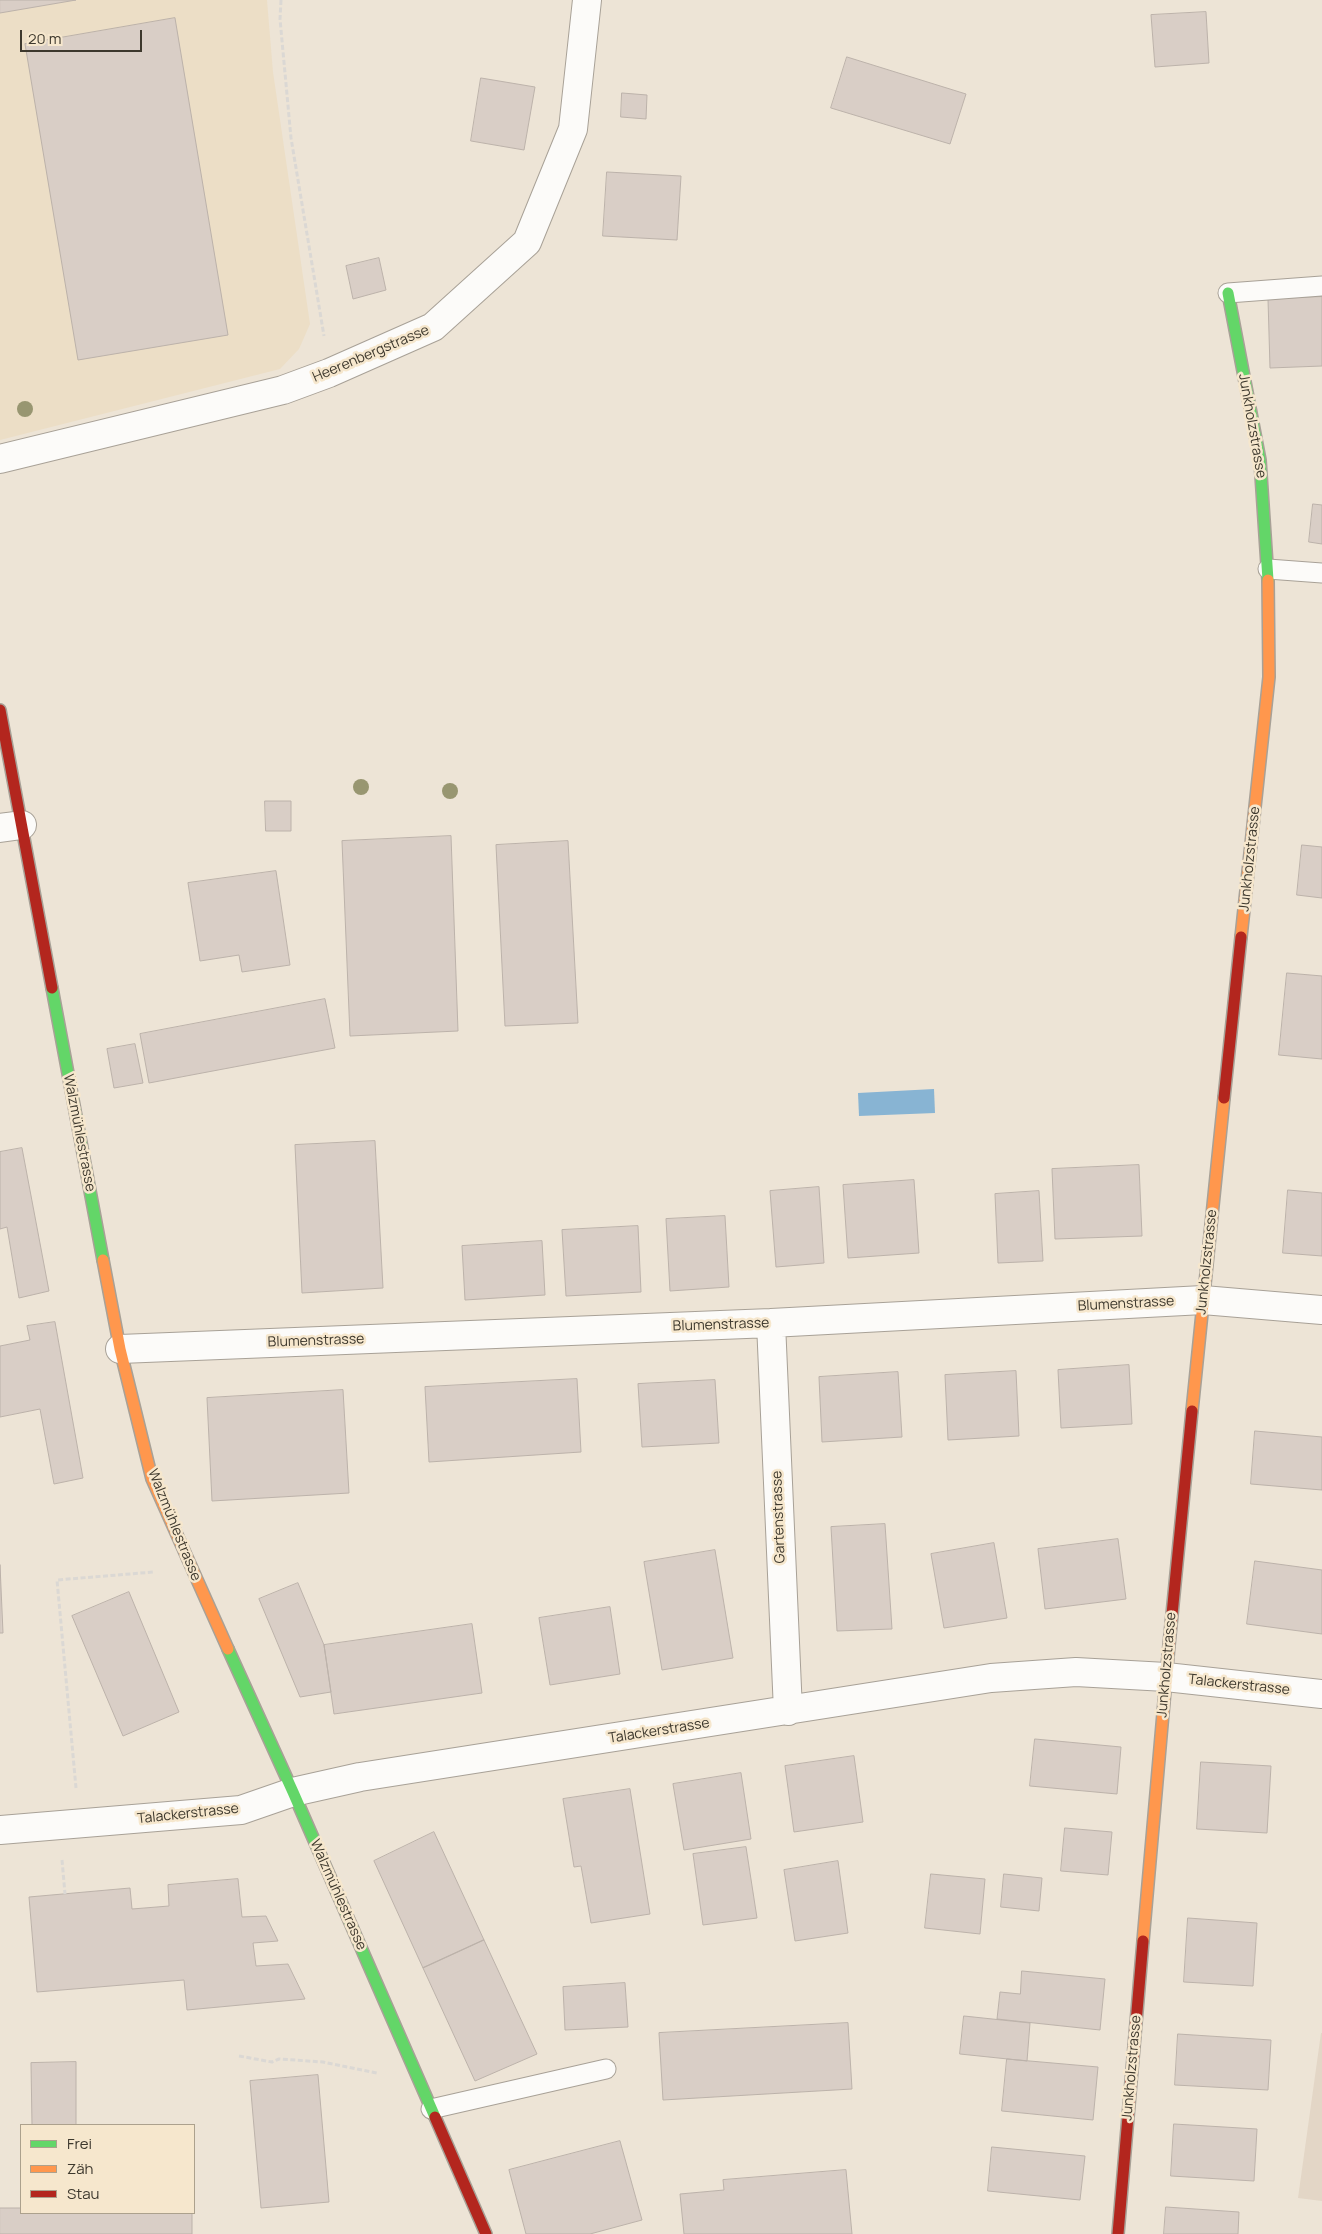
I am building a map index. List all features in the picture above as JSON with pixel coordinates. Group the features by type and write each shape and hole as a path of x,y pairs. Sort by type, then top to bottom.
{"street":[{"name":"Heerenbergstrasse","path":"0,459 283,390 329,373 433,327 527,242 573,129 587,0"},
{"name":"Junkholzstrasse","path":"1118,2234 1166,1677 1203,1300 1269,677 1268,569 1260,460 1228,293"},
{"name":"Walzmühlestrasse","path":"0,710 11,827 120,1349 152,1479 293,1792 486,2234"},
{"name":"Blumenstrasse","path":"120,1349 771,1324 1203,1300 1322,1310"},
{"name":"Gartenstrasse","path":"771,1324 788,1711"},
{"name":"Talackerstrasse","path":"0,1830 241,1810 293,1792 360,1776 992,1678 1076,1672 1166,1677 1322,1694"}],"lane":[{"path":"1228,293 1322,286"},
{"path":"1268,569 1322,573"},
{"path":"431,2109 606,2069"}],"path":[{"path":"281,0 280,19 291,138 329,373"},
{"path":"79,1824 56,1580 191,1569"},
{"path":"239,2056 272,2062 279,2059 323,2062 420,2082"}],"shaded area":[{"path":"0,0 267,0 273,72 310,324 299,349 280,369 0,440"},
{"path":"1322,2033 1322,2201 1298,2198"}],"water":[{"path":"934,1089 935,1113 859,1116 858,1093"}],"building":[{"path":"0,0 76,0 0,13"},
{"path":"1206,12 1209,63 1155,67 1151,15"},
{"path":"175,18 228,335 78,360 25,44"},
{"path":"847,57 966,94 950,144 831,108"},
{"path":"481,78 535,87 524,150 471,141"},
{"path":"622,93 647,95 646,119 621,117"},
{"path":"607,172 681,176 677,240 603,236"},
{"path":"379,258 386,290 353,299 346,266"},
{"path":"1322,297 1322,366 1270,368 1268,299"},
{"path":"1313,504 1322,505 1322,544 1309,542"},
{"path":"265,801 291,801 291,831 266,831"},
{"path":"451,836 458,1031 350,1036 342,841"},
{"path":"568,841 578,1023 505,1026 496,845"},
{"path":"1302,845 1322,847 1322,898 1297,895"},
{"path":"276,871 290,965 242,972 239,955 200,961 188,883"},
{"path":"1287,973 1322,976 1322,1059 1279,1055"},
{"path":"325,999 335,1048 149,1083 140,1034"},
{"path":"135,1044 143,1083 114,1088 107,1049"},
{"path":"375,1141 383,1288 302,1293 295,1145"},
{"path":"22,1148 49,1291 19,1298 7,1227 0,1229 0,1152"},
{"path":"1139,1165 1142,1236 1055,1239 1052,1169"},
{"path":"914,1180 919,1253 848,1258 843,1185"},
{"path":"819,1187 824,1263 776,1267 770,1191"},
{"path":"1288,1190 1322,1193 1322,1256 1283,1253"},
{"path":"1039,1191 1043,1261 998,1263 995,1194"},
{"path":"725,1216 729,1287 670,1291 666,1219"},
{"path":"638,1226 641,1292 566,1296 562,1230"},
{"path":"542,1241 545,1295 465,1300 462,1246"},
{"path":"55,1322 83,1478 54,1484 40,1409 0,1417 0,1346 30,1340 27,1326"},
{"path":"1129,1365 1132,1424 1061,1428 1058,1370"},
{"path":"1016,1371 1019,1436 948,1440 945,1375"},
{"path":"898,1372 902,1437 822,1442 819,1377"},
{"path":"577,1379 581,1452 429,1462 425,1387"},
{"path":"715,1380 719,1443 642,1447 638,1384"},
{"path":"343,1390 349,1493 212,1501 207,1398"},
{"path":"1255,1431 1322,1437 1322,1490 1251,1484"},
{"path":"885,1524 892,1629 837,1631 831,1527"},
{"path":"1118,1539 1126,1599 1045,1609 1038,1549"},
{"path":"994,1543 1007,1618 944,1628 931,1554"},
{"path":"715,1550 733,1658 662,1670 644,1562"},
{"path":"1255,1561 1322,1570 1322,1634 1247,1624"},
{"path":"0,1565 3,1633 0,1633"},
{"path":"298,1583 324,1645 331,1692 300,1697 259,1599"},
{"path":"129,1592 179,1712 123,1736 72,1616"},
{"path":"610,1607 620,1674 550,1685 539,1618"},
{"path":"472,1624 482,1693 334,1714 324,1645"},
{"path":"1035,1739 1121,1747 1117,1794 1030,1786"},
{"path":"854,1756 863,1822 794,1832 785,1766"},
{"path":"1201,1762 1271,1766 1267,1833 1197,1829"},
{"path":"741,1773 751,1839 684,1850 673,1784"},
{"path":"630,1789 650,1914 591,1923 581,1866 574,1867 563,1799"},
{"path":"1065,1828 1112,1832 1108,1875 1061,1871"},
{"path":"434,1832 484,1940 423,1968 374,1861"},
{"path":"746,1847 757,1918 703,1925 693,1854"},
{"path":"838,1861 848,1933 795,1941 784,1870"},
{"path":"931,1874 985,1879 980,1934 925,1928"},
{"path":"1004,1874 1042,1878 1039,1911 1001,1907"},
{"path":"238,1879 242,1917 266,1916 278,1941 253,1943 256,1966 288,1964 305,1999 187,2010 184,1980 37,1992 29,1897 130,1888 132,1909 169,1906 168,1885"},
{"path":"1188,1918 1257,1923 1253,1986 1184,1982"},
{"path":"484,1940 537,2054 475,2081 423,1968"},
{"path":"1022,1971 1105,1979 1100,2030 997,2019 1000,1992 1020,1994"},
{"path":"625,1983 628,2027 565,2030 563,1987"},
{"path":"964,2016 1030,2023 1027,2061 960,2054"},
{"path":"848,2023 852,2089 663,2100 659,2033"},
{"path":"1178,2034 1271,2040 1268,2090 1175,2085"},
{"path":"1007,2059 1098,2067 1093,2120 1002,2111"},
{"path":"76,2062 76,2124 32,2124 31,2063"},
{"path":"318,2075 329,2202 261,2208 250,2081"},
{"path":"1174,2124 1257,2129 1254,2181 1171,2176"},
{"path":"620,2141 642,2220 590,2234 526,2234 509,2170"},
{"path":"992,2147 1085,2156 1080,2200 988,2191"},
{"path":"846,2170 852,2234 684,2234 680,2194 724,2190 723,2180"},
{"path":"1166,2207 1239,2212 1238,2234 1164,2234"},
{"path":"0,2208 20,2208 20,2214 192,2214 192,2234 0,2234"}],"traffic: fast":[{"path":"1228,293 1260,460 1268,580"},
{"path":"52,988 103,1260"},
{"path":"228,1649 293,1792 435,2117"}],"traffic: slow":[{"path":"1241,937 1269,677 1268,580"},
{"path":"1192,1411 1224,1098"},
{"path":"103,1260 120,1349 152,1479 228,1649"},
{"path":"1143,1941 1169,1645"}],"traffic: jam":[{"path":"0,710 52,988"},
{"path":"1224,1098 1241,937"},
{"path":"1169,1645 1192,1411"},
{"path":"1118,2234 1143,1941"},
{"path":"435,2117 486,2234"}]}
